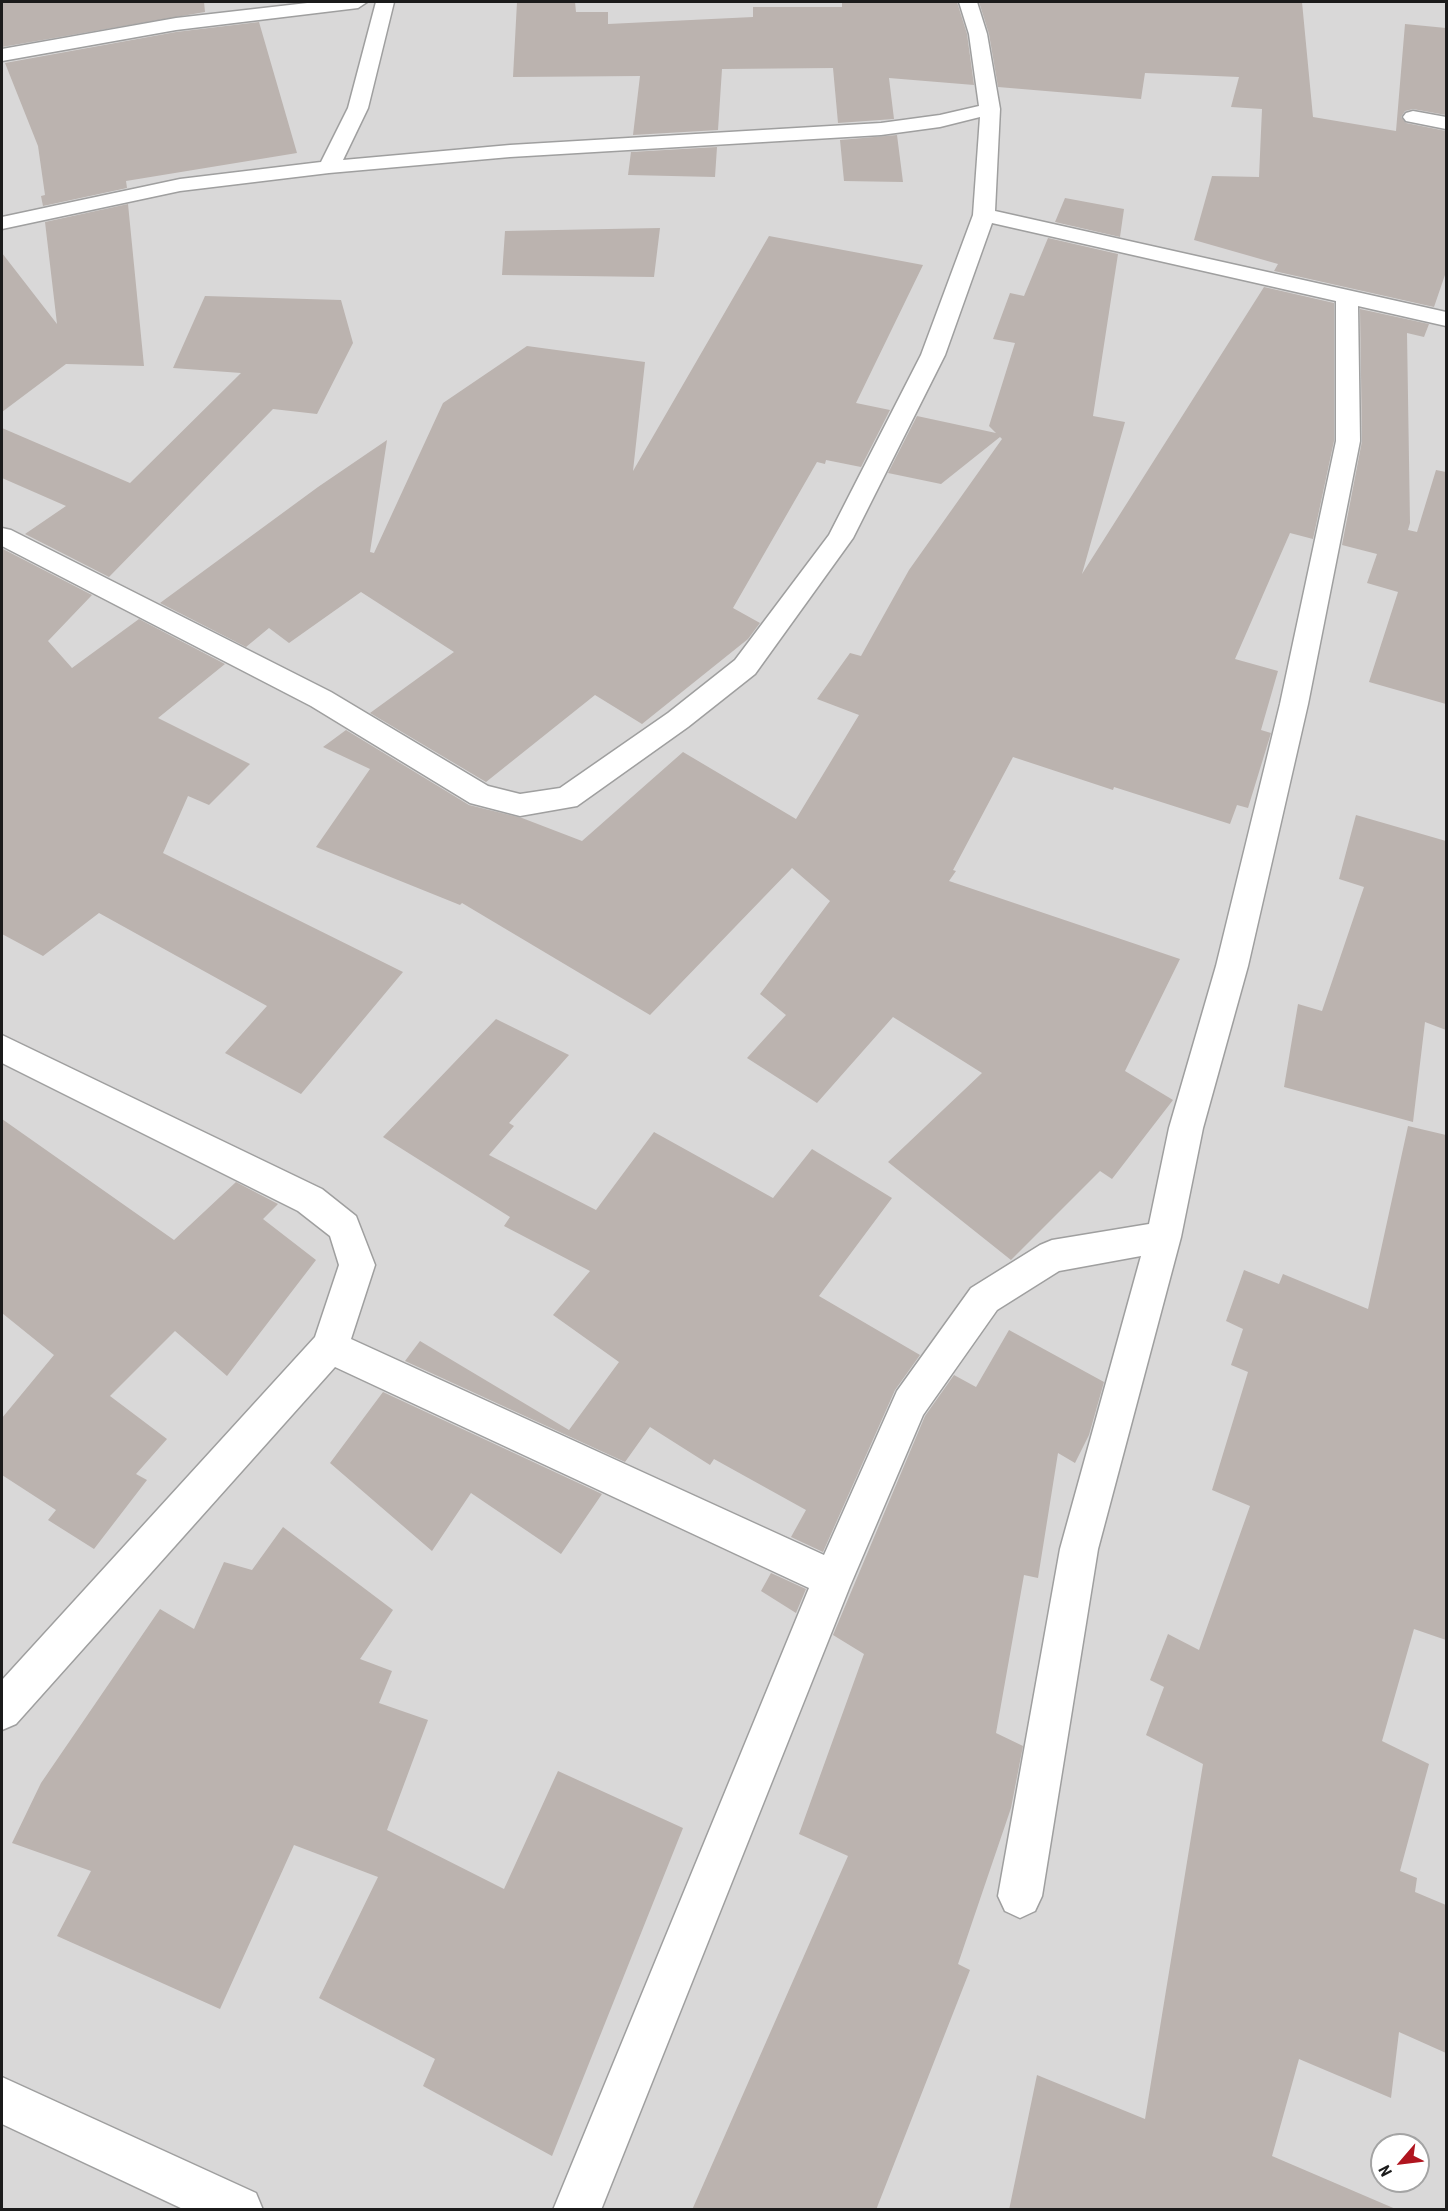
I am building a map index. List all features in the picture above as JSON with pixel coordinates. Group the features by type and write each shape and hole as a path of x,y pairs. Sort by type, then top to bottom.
{"street":[{"path":"2,55 176,24 358,2"},
{"path":"329,167 358,108 385,2"},
{"path":"2,536 321,699 480,795 520,805 567,798 678,720 745,667 840,538 933,355 984,215 990,109 983,78 978,34 968,2"},
{"path":"2,222 180,185 329,167 510,150 881,129 940,121 990,109"},
{"path":"1413,117 1446,123"},
{"path":"984,215 1446,319"},
{"path":"1020,1896 1079,1549 1164,1237 1186,1128 1232,966 1294,704 1348,441 1347,297"},
{"path":"2,1048 310,1200 344,1227 357,1265 330,1347 2,1710"},
{"path":"577,2210 832,1579 910,1403 984,1299 1052,1256 1164,1237"},
{"path":"330,1347 832,1579"},
{"path":"2,2100 239,2210"}],"shaded area":[{"path":"2,2 1446,2 1446,2209 2,2210"}],"building":[{"path":"2,2 204,2 205,12 2,47"},
{"path":"517,2 575,2 576,12 608,12 608,24 753,17 753,7 842,7 842,2 957,2 967,34 974,85 889,78 894,119 838,123 833,68 722,69 718,130 633,135 640,76 513,77"},
{"path":"979,2 1302,2 1313,117 1396,131 1405,24 1446,28 1446,115 1413,109 1405,111 1401,117 1406,123 1446,131 1446,272 1434,307 1274,271 1278,264 1194,240 1212,176 1259,177 1262,109 1231,107 1239,77 1145,73 1141,99 998,87 989,34"},
{"path":"259,22 297,153 126,181 127,188 43,206 41,196 45,195 38,146 5,63 176,32"},
{"path":"897,135 903,182 844,181 840,140"},
{"path":"717,147 715,177 628,175 631,152"},
{"path":"1065,198 1124,209 1120,237 1055,222"},
{"path":"128,204 144,366 66,364 2,412 2,253 57,324 45,222"},
{"path":"660,228 654,277 502,275 505,231"},
{"path":"769,236 923,265 856,403 890,410 861,467 826,460 825,464 817,462 733,608 760,623 748,639 642,724 595,695 486,782 370,713 454,652 361,592 289,643 269,628 246,647 160,603 318,487 387,440 370,552 374,553 443,403 527,346 645,362 633,471"},
{"path":"1048,238 1118,254 1093,416 1125,422 1082,574 1264,287 1334,303 1334,441 1313,539 1290,533 1235,659 1278,671 1261,730 1271,733 1248,808 1237,805 1230,824 1114,787 1113,790 1013,757 953,870 956,871 949,881 1180,959 1125,1071 1173,1100 1112,1179 1100,1171 1011,1260 888,1162 982,1073 893,1017 817,1103 747,1058 786,1015 760,994 830,901 792,868 650,1015 462,903 460,905 316,847 370,769 323,747 346,730 469,805 522,818 582,841 683,752 796,819 859,715 817,699 850,653 861,656 909,570 1002,439 1000,437 941,484 888,473 917,416 996,433 989,426 1015,343 993,339 1010,293 1024,296"},
{"path":"205,296 341,300 353,343 317,414 273,409 109,577 25,534 66,506 2,478 2,428 130,483 241,373 173,368"},
{"path":"1360,309 1429,324 1424,337 1407,333 1410,523 1408,530 1417,532 1436,470 1446,472 1446,704 1369,682 1398,592 1367,583 1377,554 1342,545 1362,441"},
{"path":"3,549 92,595 48,641 72,668 139,619 225,664 158,718 250,764 209,805 188,796 163,853 403,972 301,1094 225,1053 267,1006 99,913 43,956 2,934"},
{"path":"1356,815 1446,841 1446,1030 1425,1022 1413,1122 1284,1087 1298,1004 1322,1011 1364,887 1339,879"},
{"path":"496,1019 569,1055 509,1123 514,1126 489,1155 596,1210 654,1132 773,1198 812,1149 892,1198 819,1296 920,1355 895,1390 823,1552 791,1537 806,1510 714,1459 710,1465 650,1427 625,1462 405,1361 420,1341 569,1430 619,1362 553,1315 590,1271 504,1226 510,1217 383,1137"},
{"path":"2,1119 174,1240 236,1182 278,1204 263,1219 316,1260 227,1376 175,1331 110,1396 167,1439 136,1474 147,1480 94,1549 48,1520 56,1510 2,1475 2,1418 54,1355 2,1313"},
{"path":"1408,1126 1446,1135 1446,1640 1414,1629 1382,1741 1429,1764 1400,1871 1417,1878 1415,1892 1446,1905 1446,2053 1399,2032 1391,2098 1299,2059 1272,2156 1398,2210 1009,2210 1037,2075 1145,2119 1203,1764 1146,1735 1164,1687 1150,1680 1168,1634 1199,1650 1250,1506 1212,1490 1248,1372 1231,1365 1243,1329 1226,1321 1244,1270 1279,1284 1283,1274 1368,1309"},
{"path":"1009,1330 1104,1382 1089,1435 1075,1463 1058,1453 1038,1578 1024,1575 996,1733 1023,1746 1011,1808 958,1964 970,1970 876,2210 692,2210 848,1856 799,1834 864,1654 833,1635 925,1416 954,1375 976,1387"},
{"path":"383,1392 602,1494 561,1554 471,1493 432,1551 330,1463"},
{"path":"283,1527 393,1610 360,1659 392,1671 379,1703 428,1720 387,1830 504,1889 558,1771 683,1828 552,2156 423,2086 435,2059 319,1998 378,1877 294,1845 220,2009 57,1936 91,1871 12,1843 41,1783 160,1609 194,1629 224,1562 252,1570"},
{"path":"771,1573 806,1589 796,1613 761,1591"}]}
